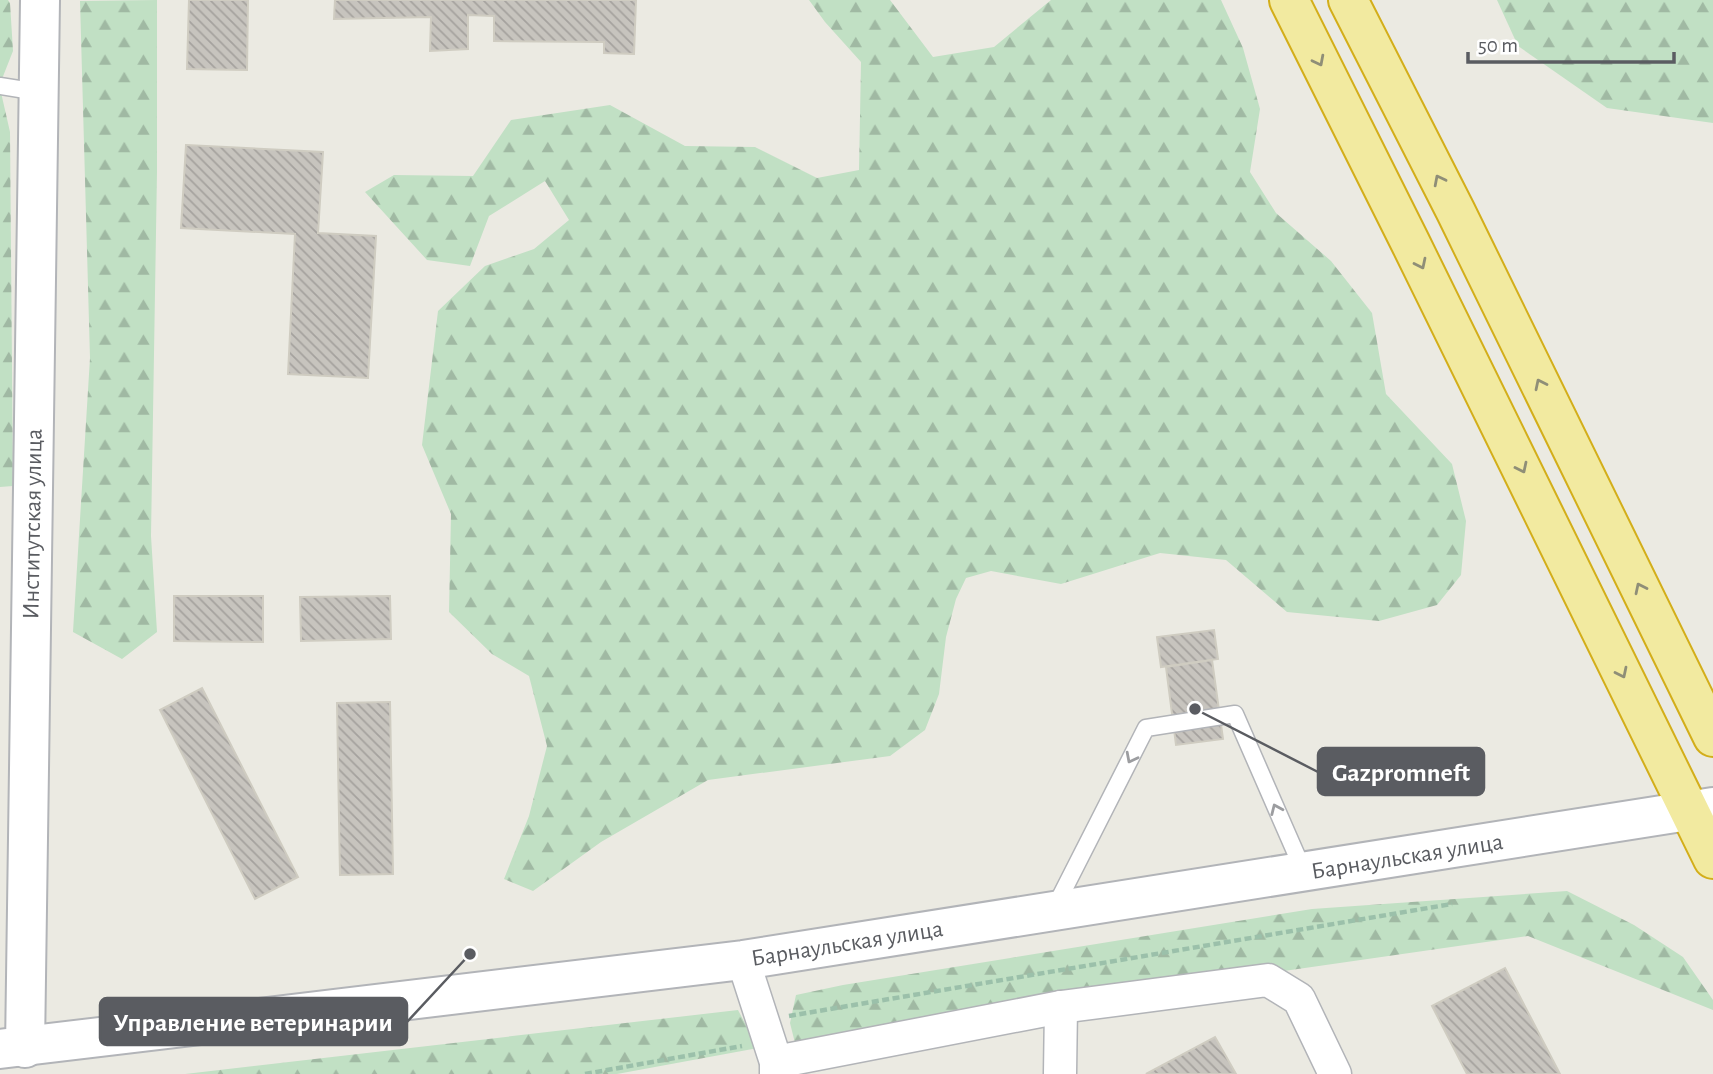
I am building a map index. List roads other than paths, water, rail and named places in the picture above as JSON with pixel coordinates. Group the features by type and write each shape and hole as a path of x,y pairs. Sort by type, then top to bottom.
{"highway":[{"path":"1289,0 1410,242 1702,809 1713,859"},
{"path":"1348,0 1456,212 1713,737"}],"street":[{"name":"Институтская улица","path":"13,1049 40,0"},
{"name":"Барнаульская улица","path":"13,1049 743,960 1702,809"},
{"path":"743,960 774,1059 1061,1006 1268,979 1299,999 1335,1074"},
{"path":"1060,1074 1061,1006"}],"lane":[{"path":"0,86 38,92"},
{"path":"1054,910 1146,728 1235,714 1304,872"}],"place":[{"name":"Gazpromneft","path":"1195,709"},
{"name":"Управление ветеринарии","path":"470,954"}]}
